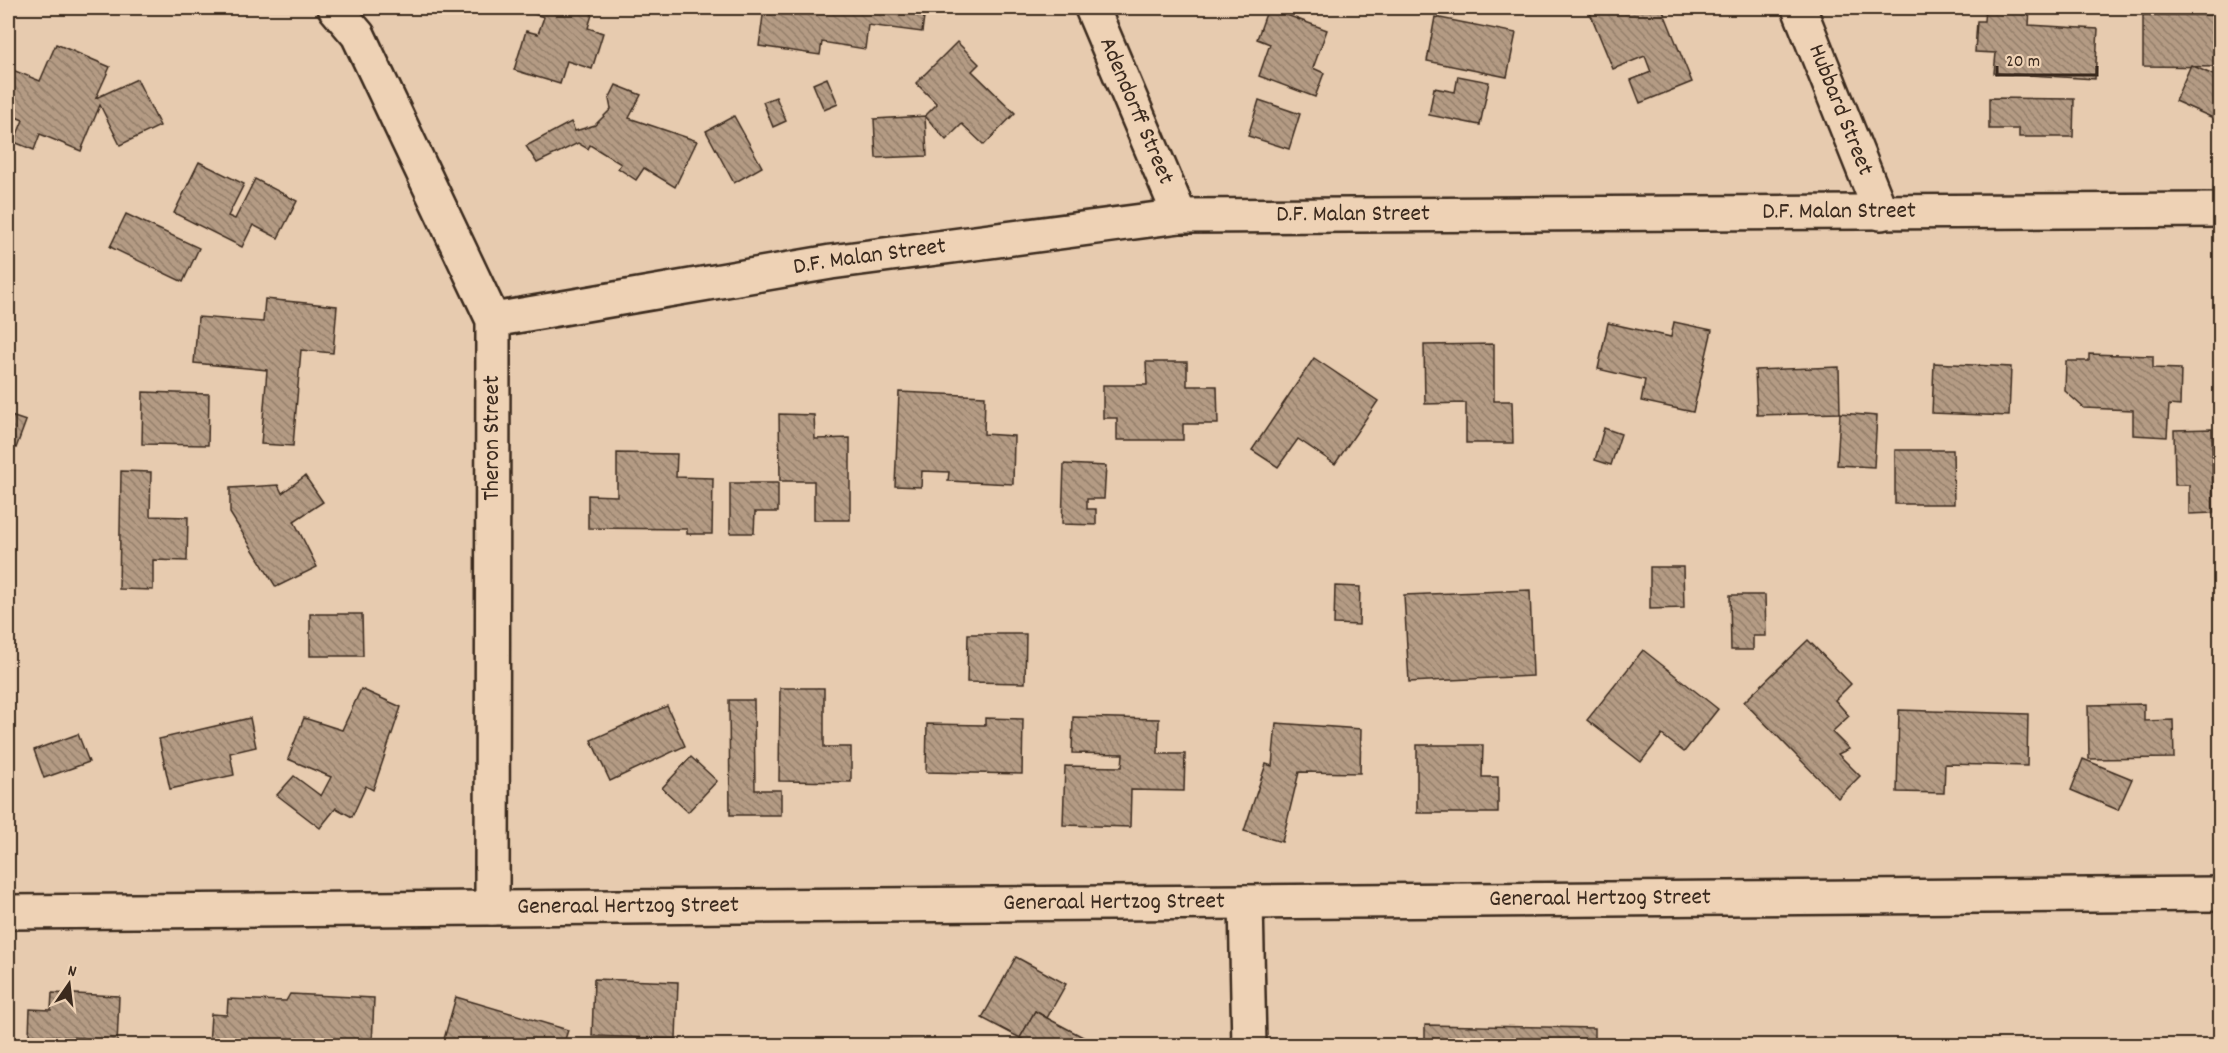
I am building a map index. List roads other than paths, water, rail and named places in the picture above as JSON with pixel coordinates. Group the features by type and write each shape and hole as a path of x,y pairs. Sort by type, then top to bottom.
{"street":[{"name":"Theron Street","path":"335,8 358,35 494,320 492,908"},
{"name":"Adendorff Street","path":"1092,8 1180,216"},
{"name":"Hubbard Street","path":"1799,8 1881,213"},
{"name":"D.F. Malan Street","path":"494,320 831,262 1180,216 2220,210"},
{"name":"Generaal Hertzog Street","path":"8,912 2220,894"},
{"path":"1246,902 1249,1046"}]}
